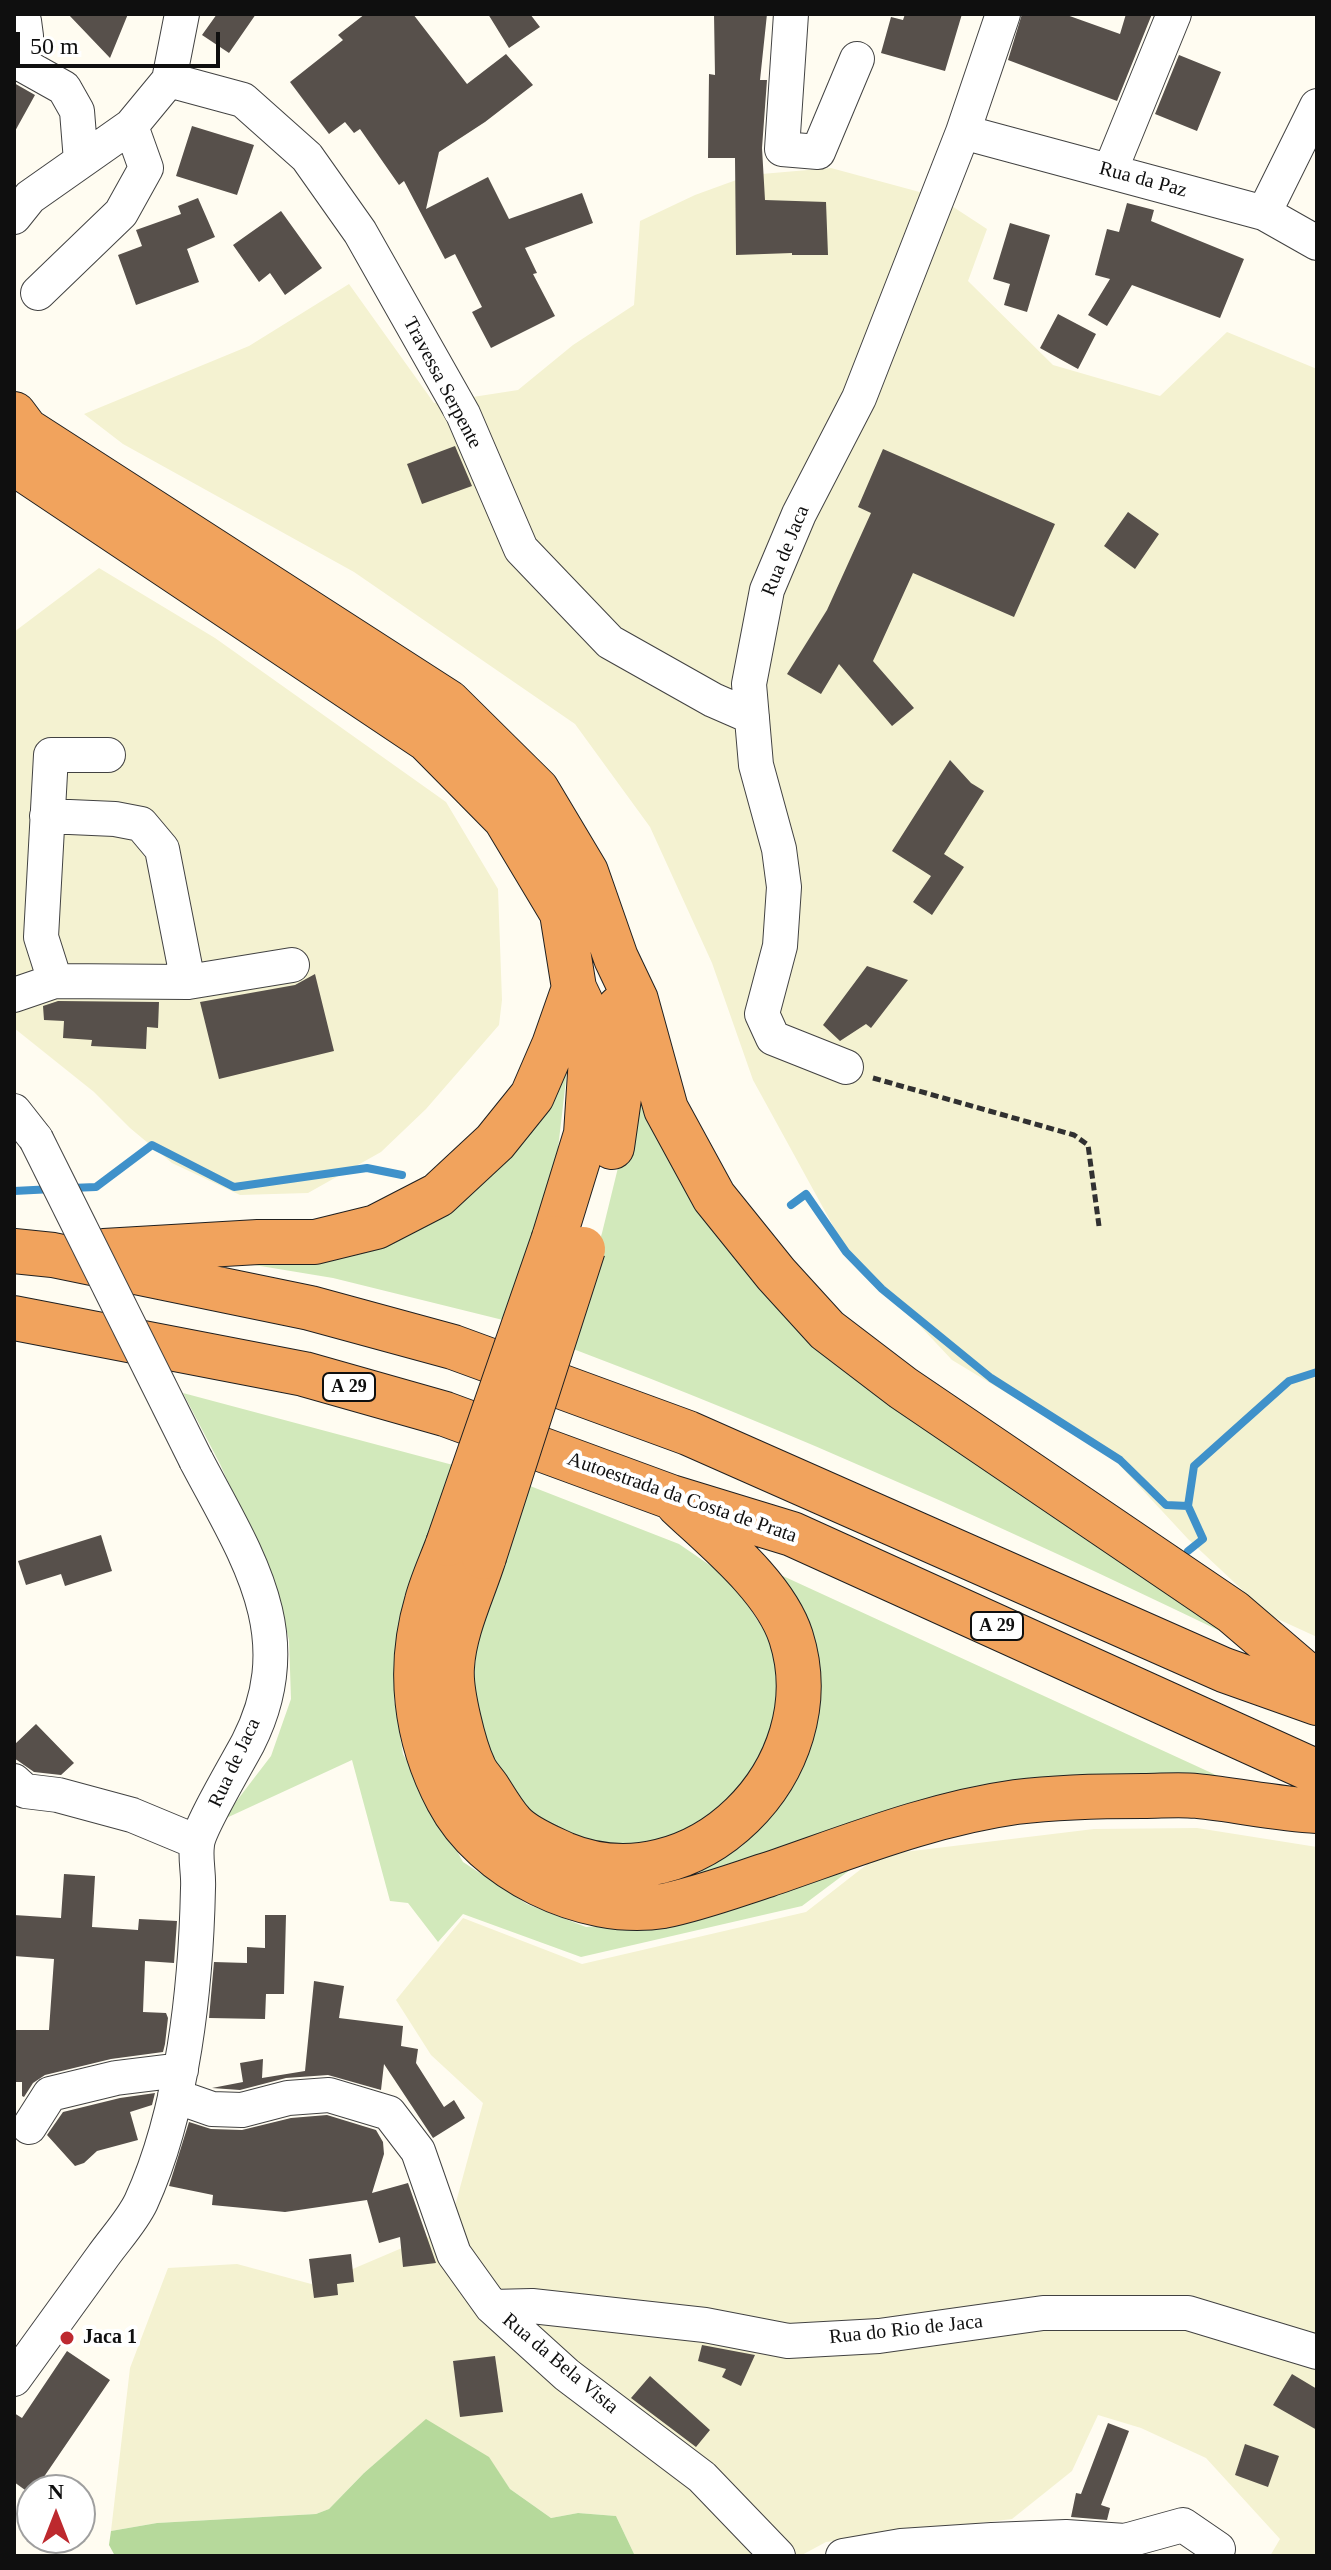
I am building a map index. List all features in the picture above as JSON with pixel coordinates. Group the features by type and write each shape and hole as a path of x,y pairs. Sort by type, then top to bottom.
{"highway":[{"path":"14,414 26,430 448,702 537,790 586,872 616,958 636,1000 666,1109 714,1197 776,1274 827,1330 903,1388 1233,1612 1317,1684"},
{"path":"14,463 428,740 505,818 562,913 574,988 593,1028 586,1134 569,1244"},
{"path":"616,958 622,1077 612,1146 569,1244 466,1550 458,1638 452,1668 455,1701 474,1767 513,1825 546,1846 579,1860 627,1866 667,1860 707,1843 743,1816 775,1775 792,1738 799,1707 791,1636 766,1590 671,1497"},
{"path":"34,1253 243,1242 315,1242 376,1227 438,1195 495,1142 532,1096 574,988"},
{"name":"A 29","path":"34,1253 310,1308 453,1347 688,1433 1224,1670 1317,1703"},
{"name":"Autoestrada da Costa de Prata","path":"14,1318 318,1378 445,1414 671,1497 792,1534 1317,1772"},
{"path":"466,1550 427,1601 416,1652 417,1709 433,1772 458,1820 485,1848 520,1873 564,1896 612,1906 660,1906 710,1894 937,1818 1017,1802 1104,1796 1195,1796 1317,1811"}],"street":[{"path":"14,51 26,36 24,21 15,14"},
{"path":"19,205 131,126 169,80 182,14"},
{"path":"791,14 782,149 818,152 857,59"},
{"name":"Rua de Jaca","path":"846,1067 773,1038 762,1014 780,946 784,887 779,849 756,765 749,684 767,590 799,514 859,398 963,132 1003,14"},
{"path":"1110,171 1174,14"},
{"path":"14,60 64,88 77,111 81,161"},
{"name":"Travessa Serpente","path":"169,80 243,100 307,157 360,232 463,414 521,549 610,642 713,700 752,717"},
{"path":"1264,213 1317,106"},
{"path":"38,293 121,213 146,168 131,126"},
{"name":"Rua da Paz","path":"963,132 1264,213 1317,243"},
{"path":"55,981 41,937 51,755 108,755"},
{"path":"47,816 115,819 141,824 162,849 188,982"},
{"path":"14,995 55,981 188,982 292,965"},
{"name":"Rua de Jaca","path":"14,1111 36,1139 255,1576 268,1618 272,1647 271,1675 255,1728 197,1842 198,1887 188,2028 178,2083 140,2204 14,2379"},
{"path":"14,1781 25,1791 58,1795 132,1815 197,1842"},
{"path":"29,2127 50,2094 116,2078 178,2083"},
{"name":"Rua da Bela Vista","path":"178,2083 212,2109 242,2110 288,2098 329,2095 389,2113 418,2151 454,2254 492,2307 567,2375 702,2477 778,2556"},
{"name":"Rua do Rio de Jaca","path":"492,2307 532,2306 705,2325 788,2341 879,2336 1043,2313 1188,2313 1317,2352"},
{"path":"1275,2340 1317,2331"},
{"path":"843,2556 901,2546 992,2540 1066,2537 1125,2541 1183,2525 1218,2549"}],"path":[{"path":"846,1067 873,1078 1074,1135 1088,1145 1099,1226"}],"shaded area":[{"path":"831,168 938,197 987,229 968,281 1053,365 1160,396 1227,332 1317,369 1317,1637 1269,1615 1188,1539 1111,1456 952,1360 843,1244 753,1080 712,963 650,827 575,724 354,572 123,444 84,414 249,346 349,284 434,403 518,390 573,345 634,305 640,221 695,195 750,175"},
{"path":"99,568 215,638 446,802 498,889 502,1000 499,1025 426,1109 381,1152 308,1193 240,1195 172,1163 94,1092 14,1028 14,632"},
{"path":"1197,1828 1317,1847 1317,2556 1270,2556 1280,2539 1206,2458 1141,2428 1098,2415 1072,2471 1012,2519 826,2542 800,2556 635,2556 616,2516 578,2513 551,2518 510,2489 488,2457 426,2420 364,2473 329,2509 316,2514 157,2523 111,2531 130,2368 168,2268 237,2264 315,2285 449,2228 483,2103 431,2055 396,2000 463,1918 582,1964 806,1912 879,1855 1094,1829"}],"green space":[{"path":"631,1039 716,1229 1218,1623 1220,1631 898,1482 734,1412 568,1347 602,1233 626,1135"},
{"path":"570,1045 556,1166 507,1321 333,1278 212,1258 407,1231"},
{"path":"183,1393 453,1465 403,1642 394,1699 403,1754 463,1862 527,1904 586,1927 677,1920 858,1864 802,1906 581,1957 463,1914 438,1942 408,1903 390,1901 352,1760 222,1820 271,1756 291,1699 289,1640 276,1589 220,1464"},
{"path":"525,1484 679,1544 730,1579 768,1636 776,1670 776,1705 762,1766 698,1832 605,1851 565,1835 532,1813 496,1776 473,1697 477,1636"},
{"path":"772,1571 1229,1781 694,1876 741,1847 770,1817 789,1785"},
{"path":"426,2419 489,2457 510,2489 551,2518 578,2513 616,2516 635,2556 115,2556 109,2545 111,2531 157,2523 316,2514 329,2509 364,2473"}],"building":[{"path":"68,14 128,14 110,58"},
{"path":"217,14 256,14 229,53 202,35"},
{"path":"365,14 413,14 467,84 506,54 533,85 439,152 426,209 488,177 509,219 582,193 593,223 525,248 537,273 533,274 555,316 491,348 472,312 482,307 455,254 445,259 404,181 399,185 360,129 354,133 345,122 329,134 290,82 343,40 338,35"},
{"path":"488,14 530,14 540,27 509,48"},
{"path":"714,14 767,14 760,80 767,80 762,148 765,200 826,202 828,255 736,255 735,158 708,158 709,74 715,75"},
{"path":"905,14 962,14 945,71 881,53 891,17 903,20"},
{"path":"1022,14 1064,14 1120,34 1126,14 1152,14 1117,101 1008,60"},
{"path":"1179,55 1221,72 1197,131 1155,114"},
{"path":"14,83 35,95 14,133"},
{"path":"192,126 254,145 237,195 176,176"},
{"path":"198,198 215,237 187,249 199,282 136,305 118,255 142,246 136,230 181,214 178,206"},
{"path":"1127,203 1154,210 1151,221 1244,259 1220,318 1132,285 1107,326 1088,315 1110,279 1095,275 1107,229 1119,232"},
{"path":"281,211 322,268 285,295 270,273 259,282 233,245"},
{"path":"1010,223 1050,235 1027,312 1004,305 1010,284 993,279"},
{"path":"1058,314 1096,334 1078,369 1040,348"},
{"path":"455,446 472,486 422,504 407,464"},
{"path":"883,449 1055,524 1014,617 913,573 873,661 914,708 892,726 839,664 821,694 787,674 827,610 871,513 858,507"},
{"path":"1128,512 1159,534 1135,569 1104,546"},
{"path":"950,760 971,783 984,791 944,854 964,867 932,915 913,902 931,876 892,851"},
{"path":"867,966 908,980 871,1028 866,1024 840,1041 823,1025"},
{"path":"315,974 334,1051 219,1079 200,1002 295,985"},
{"path":"58,1001 159,1002 158,1028 147,1027 146,1049 91,1046 92,1040 63,1038 64,1021 44,1020 43,1006"},
{"path":"101,1535 112,1571 65,1586 61,1574 26,1585 18,1561"},
{"path":"36,1724 74,1763 61,1775 34,1772 14,1758 14,1745"},
{"path":"64,1874 95,1876 92,1927 138,1930 139,1919 177,1921 174,1963 145,1961 143,2012 166,2013 165,2044 163,2052 111,2059 45,2075 33,2083 24,2097 22,2082 14,2082 14,2030 49,2030 54,1959 14,1956 14,1915 61,1918"},
{"path":"265,1915 286,1915 284,1994 266,1994 265,2019 209,2018 214,1962 247,1963 247,1947 265,1948"},
{"path":"314,1981 344,1986 339,2018 403,2026 401,2046 418,2049 416,2063 444,2107 454,2100 465,2118 433,2138 384,2064 381,2090 328,2075 286,2078 240,2090 212,2088 243,2082 240,2063 263,2059 262,2078 305,2071"},
{"path":"155,2093 152,2105 130,2112 138,2140 97,2151 84,2163 75,2166 47,2135 63,2112"},
{"path":"327,2115 376,2130 383,2142 384,2154 372,2193 408,2183 436,2263 403,2267 400,2237 379,2243 367,2200 285,2212 212,2205 213,2195 169,2186 189,2122 211,2129 242,2130 291,2118"},
{"path":"351,2254 354,2282 337,2284 338,2295 314,2298 309,2259"},
{"path":"702,2345 755,2355 741,2386 722,2377 726,2369 698,2361"},
{"path":"67,2351 110,2380 46,2474 16,2474 16,2483 14,2413 22,2418"},
{"path":"495,2356 503,2412 460,2417 453,2361"},
{"path":"1292,2374 1317,2389 1317,2430 1273,2405"},
{"path":"650,2376 710,2430 696,2447 631,2398"},
{"path":"1108,2423 1129,2431 1101,2505 1110,2508 1107,2520 1071,2517 1076,2493 1081,2494"},
{"path":"1245,2444 1279,2456 1268,2487 1235,2475"}],"waterway":[{"path":"71,1188 96,1187 152,1145 234,1187 367,1168 402,1175"},
{"path":"14,1191 53,1189"},
{"path":"791,1205 806,1194 846,1252 882,1289 991,1378 1120,1460 1166,1505 1188,1506"},
{"path":"1188,1551 1203,1539 1188,1506 1194,1466 1289,1381 1317,1372"}],"place":[{"name":"Jaca 1","path":"67,2338"}]}
